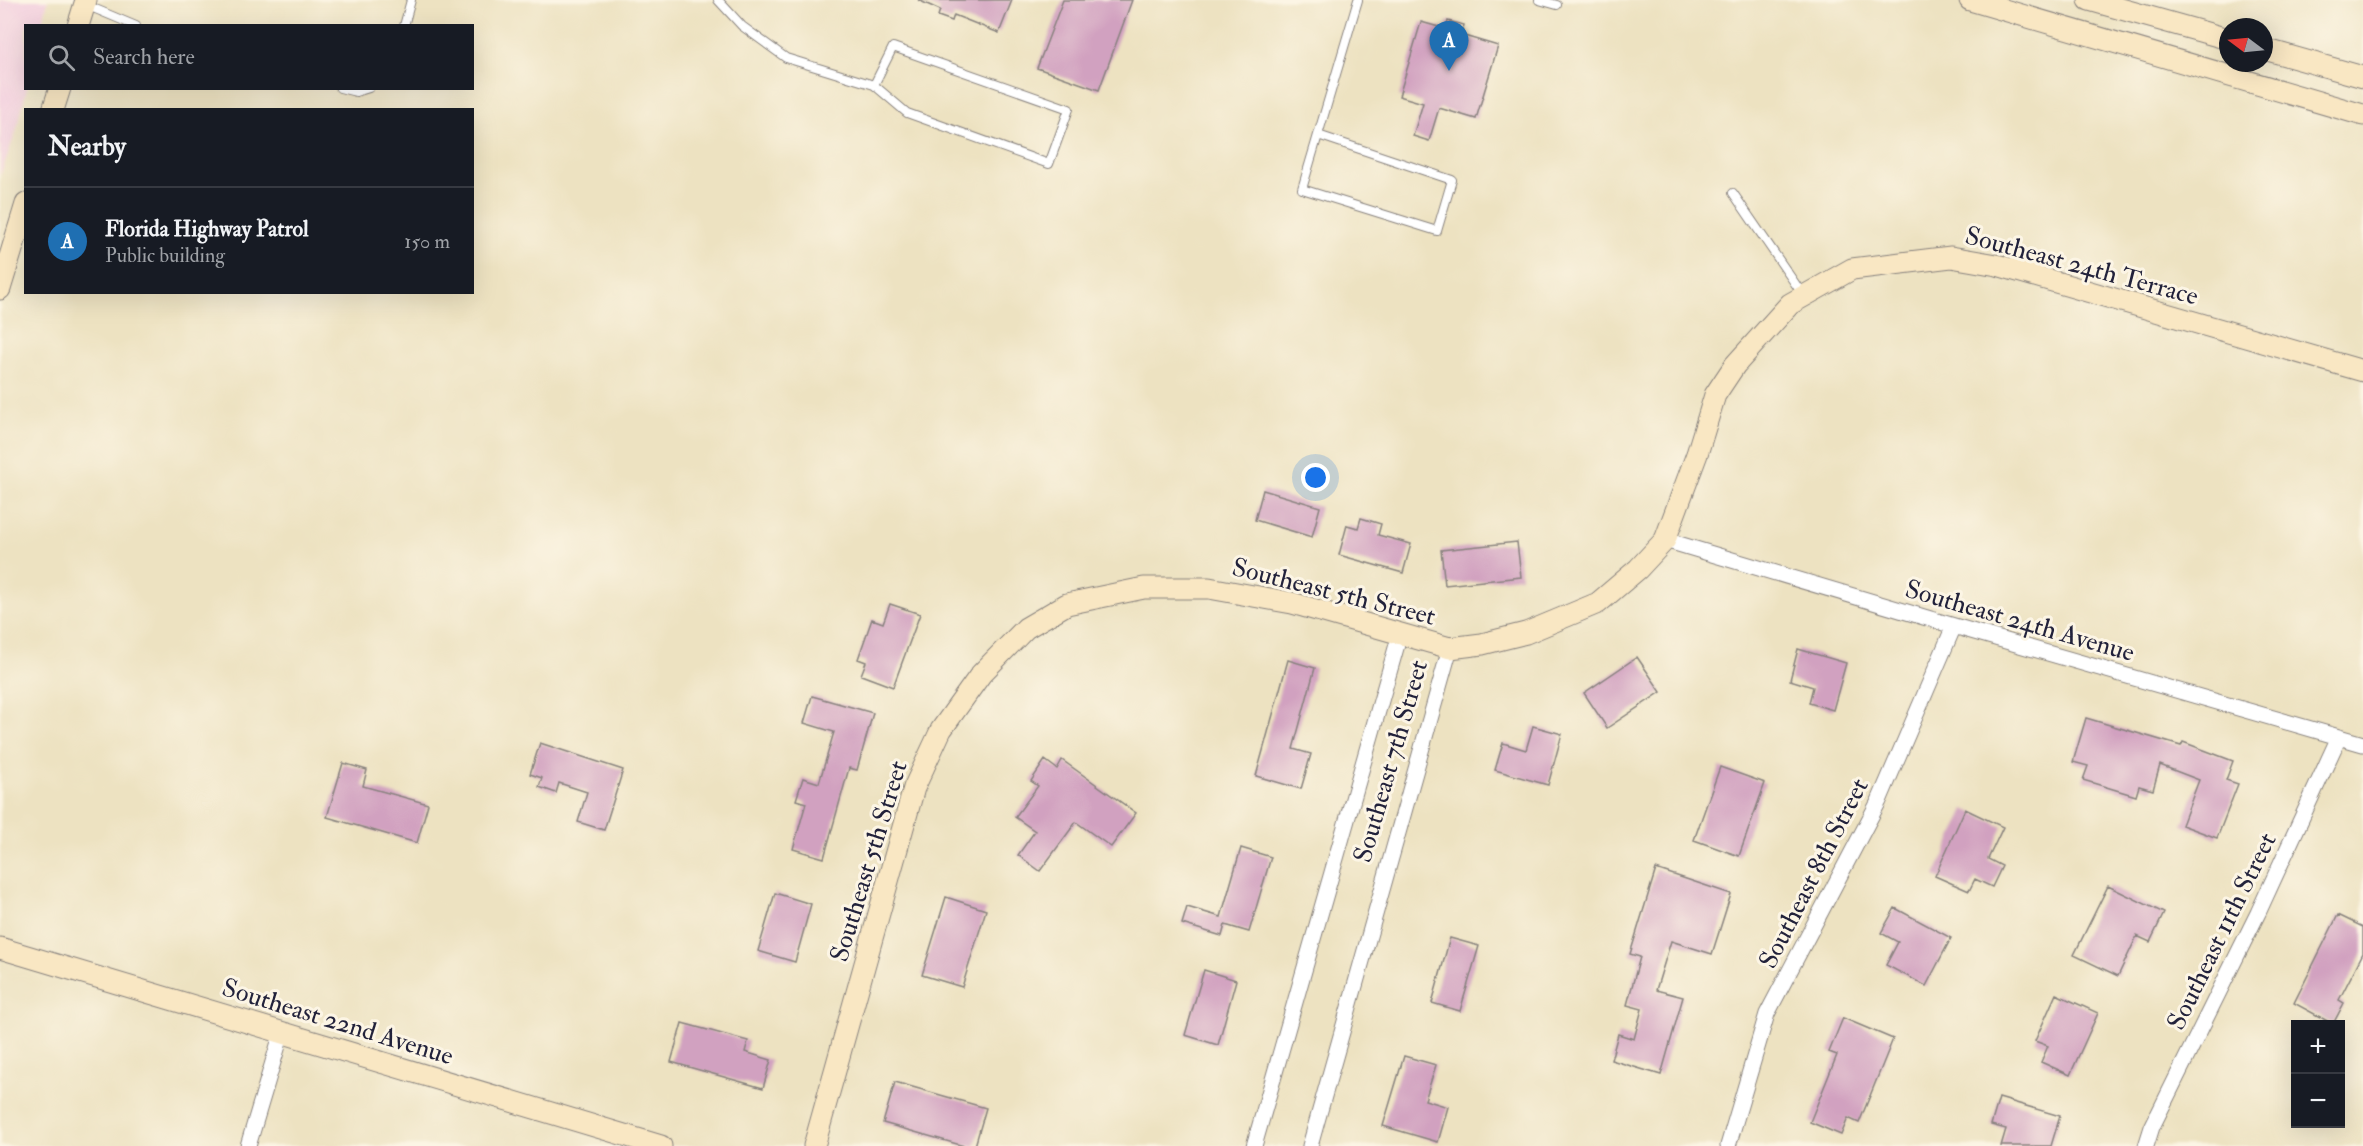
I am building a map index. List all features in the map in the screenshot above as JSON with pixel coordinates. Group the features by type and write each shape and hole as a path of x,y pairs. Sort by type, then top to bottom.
{"street":[{"path":"1970,0 2363,115"},
{"path":"2089,0 2219,36"},
{"path":"79,24 85,2"},
{"path":"2273,52 2363,77"},
{"path":"54,108 59,90"},
{"path":"0,289 4,258 24,209"},
{"name":"Southeast 24th Terrace","path":"1797,301 1852,269 1951,257 1997,265 2363,371"},
{"name":"Southeast 7th Street","path":"1310,1146 1450,648 1482,644 1526,633 1598,603 1638,569 1665,540 1697,454 1715,395 1735,364 1797,301"},
{"name":"Southeast 24th Avenue","path":"1665,540 2363,744"},
{"name":"Southeast 5th Street","path":"814,1146 914,788 941,730 981,674 1026,628 1066,604 1144,588 1209,588 1292,603 1450,648"},
{"name":"Southeast 8th Street","path":"1728,1146 1767,1014 1879,801 1954,626"},
{"name":"Southeast 7th Street","path":"1254,1146 1401,634"},
{"name":"Southeast 11th Street","path":"2146,1146 2152,1127 2258,913 2339,737"},
{"name":"Southeast 22nd Avenue","path":"0,948 661,1146"},
{"path":"248,1146 282,1032"}],"lane":[{"path":"405,24 411,0"},
{"path":"718,0 742,26 786,58 874,85 907,113 1049,164 1069,109 893,47 874,85"},
{"path":"1318,135 1452,180 1437,231 1302,189 1318,135 1358,0"},
{"path":"1539,0 1557,5"},
{"path":"85,2 132,24"},
{"path":"348,90 356,92 362,90"},
{"path":"1733,193 1797,301"}],"shaded area":[{"path":"0,0 48,0 42,24 24,24 24,90 27,90 16,132 0,176"}],"building":[{"path":"918,0 1012,0 999,33 954,15 952,21 938,16 940,10"},
{"path":"1063,0 1132,0 1099,90 1037,68"},
{"path":"1448,21 1464,25 1461,35 1498,46 1476,119 1439,108 1429,141 1413,136 1423,103 1399,96 1421,22 1446,29"},
{"path":"1263,490 1320,507 1312,537 1255,520"},
{"path":"1361,518 1381,524 1378,535 1411,544 1403,573 1339,555 1347,525 1358,528"},
{"path":"1517,542 1521,577 1445,585 1441,550"},
{"path":"890,604 920,614 893,687 861,675 866,662 858,659 872,619 883,623"},
{"path":"1798,649 1846,663 1833,710 1809,703 1813,687 1790,680"},
{"path":"1637,657 1661,692 1607,728 1584,693"},
{"path":"1288,660 1315,668 1293,749 1311,754 1301,789 1256,776"},
{"path":"812,696 873,713 857,770 849,768 824,858 793,849 806,803 796,800 803,778 819,783 834,732 804,723"},
{"path":"2086,718 2181,746 2183,742 2233,761 2226,780 2238,784 2217,838 2182,825 2199,780 2160,765 2153,790 2139,786 2136,796 2083,780 2088,766 2073,762"},
{"path":"1533,726 1562,734 1548,785 1495,770 1503,743 1526,750"},
{"path":"540,743 623,770 604,830 578,822 587,792 559,783 556,793 539,787 542,778 530,774"},
{"path":"1045,760 1057,769 1062,760 1136,813 1111,847 1076,822 1040,871 1018,855 1035,831 1015,817 1038,786 1031,781"},
{"path":"343,763 367,770 363,786 428,804 417,843 327,817"},
{"path":"1720,767 1765,783 1739,856 1694,840"},
{"path":"1965,809 2003,827 1988,859 2002,866 1992,887 1975,879 1969,891 1935,876"},
{"path":"1241,848 1271,857 1249,932 1225,925 1222,936 1182,924 1187,907 1221,917"},
{"path":"1656,869 1731,894 1712,954 1671,941 1656,990 1683,997 1661,1075 1611,1060 1618,1034 1634,1039 1642,1009 1627,1005 1640,957 1630,954"},
{"path":"2108,886 2164,913 2150,942 2137,936 2118,976 2074,955"},
{"path":"775,893 811,904 795,962 758,951"},
{"path":"946,897 986,910 962,987 922,975"},
{"path":"1895,908 1951,938 1926,986 1886,965 1898,942 1881,933"},
{"path":"2338,915 2363,927 2363,953 2339,1000 2344,1003 2335,1020 2326,1020 2294,1003"},
{"path":"1450,938 1479,946 1460,1011 1432,1003"},
{"path":"1204,970 1236,980 1218,1045 1185,1035"},
{"path":"2056,994 2098,1013 2070,1075 2041,1062 2048,1046 2035,1041"},
{"path":"1843,1018 1893,1039 1859,1123 1848,1118 1841,1135 1810,1122 1837,1055 1829,1052"},
{"path":"682,1023 748,1041 745,1052 771,1060 763,1088 671,1062"},
{"path":"1404,1056 1436,1065 1425,1100 1448,1107 1438,1142 1383,1126"},
{"path":"895,1082 986,1108 975,1146 964,1146 883,1123"},
{"path":"1999,1098 2060,1116 2051,1146 2001,1146 2006,1129 1991,1125"}],"place":[{"name":"Florida Highway Patrol","path":"1449,71"}]}
